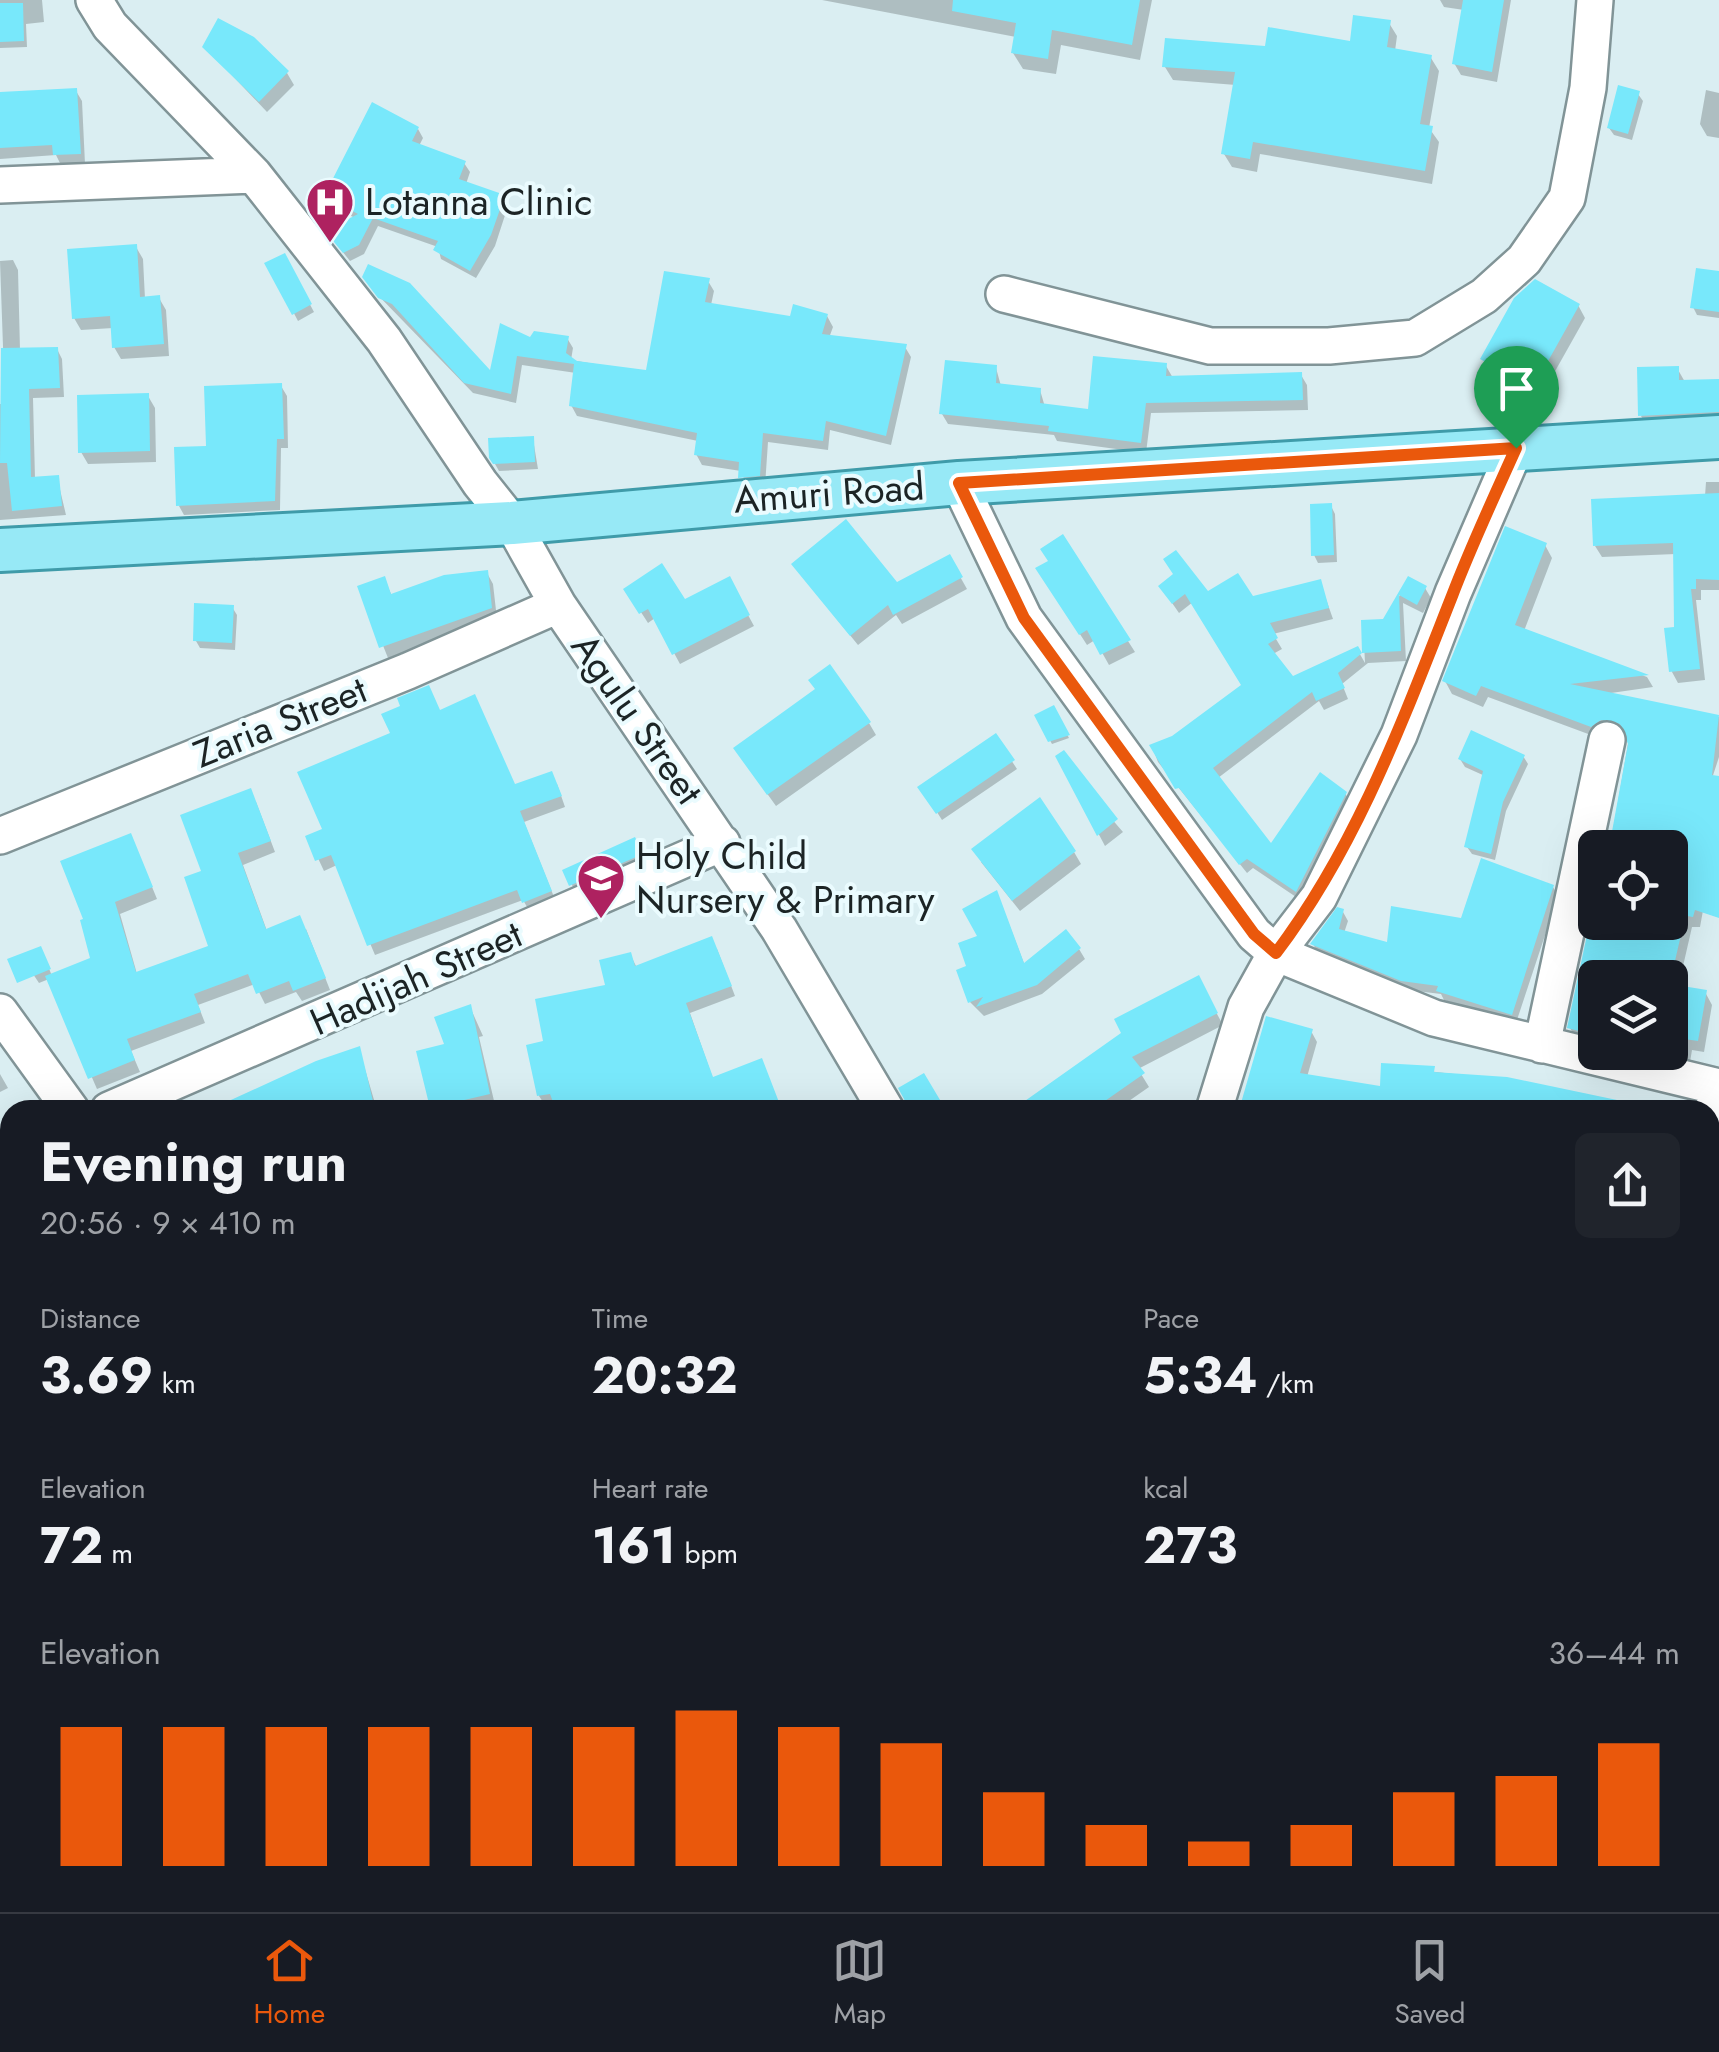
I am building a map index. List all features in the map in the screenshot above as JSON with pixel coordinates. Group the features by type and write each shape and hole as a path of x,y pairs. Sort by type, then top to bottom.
{"main road":[{"name":"Amuri Road","path":"0,550 512,523 959,483 1719,437"}],"street":[{"name":"Agulu Street","path":"94,0 110,26 254,175 384,340 480,483 512,523 558,605 722,843 880,1100"},
{"path":"1004,294 1210,346 1329,346 1415,338 1484,296 1510,272 1567,198 1588,88 1595,0"},
{"path":"0,185 254,175"},
{"path":"1217,1100 1246,1007 1276,953 1319,896 1399,735 1452,593 1516,448"},
{"path":"959,483 1024,618 1254,934 1276,953 1434,1018 1719,1087"},
{"name":"Zaria Street","path":"0,836 408,671 558,605"},
{"path":"1542,1045 1607,740"},
{"name":"Hadijah Street","path":"132,1100 722,843"},
{"path":"0,1012 64,1100"}],"building":[{"path":"953,0 1140,0 1132,45 1052,30 1048,59 1011,53 1016,23 952,11"},
{"path":"1463,0 1504,0 1492,72 1452,64"},
{"path":"0,3 23,3 24,41 0,42"},
{"path":"1353,15 1391,20 1387,47 1432,55 1420,124 1433,126 1425,171 1253,142 1250,159 1221,154 1235,72 1162,67 1165,38 1265,46 1268,27 1350,41"},
{"path":"218,18 254,37 289,71 259,102 202,47"},
{"path":"1618,85 1640,91 1628,134 1607,128"},
{"path":"77,88 81,154 53,155 52,145 0,148 0,92"},
{"path":"372,102 419,127 412,141 466,161 459,179 505,195 491,235 470,271 433,250 438,241 373,218 359,245 343,253 325,231 358,214 324,196"},
{"path":"137,244 140,297 160,295 164,344 112,348 110,316 72,319 67,249"},
{"path":"285,253 312,304 292,315 264,263"},
{"path":"368,264 410,283 490,370 500,323 530,337 534,331 569,336 566,353 577,361 646,370 664,271 710,278 705,302 790,316 793,304 828,314 822,334 907,344 886,436 826,421 823,441 763,433 760,476 738,478 739,462 694,455 697,433 569,406 574,364 517,356 511,394 464,383 392,304 378,298 362,277"},
{"path":"1696,268 1719,271 1719,312 1690,308"},
{"path":"1535,279 1580,304 1533,388 1480,359 1514,298"},
{"path":"58,347 60,388 29,389 31,477 59,475 62,506 12,511 7,463 0,463 1,348"},
{"path":"1093,356 1167,363 1166,376 1302,372 1303,400 1146,403 1141,443 1048,431 1049,426 939,414 945,360 997,365 996,383 1041,388 1040,403 1088,409"},
{"path":"1679,366 1679,380 1719,379 1719,412 1638,416 1637,367"},
{"path":"282,383 284,439 277,439 275,501 176,506 174,447 206,446 204,386"},
{"path":"149,393 150,451 78,453 77,395"},
{"path":"534,436 535,462 493,464 489,458 488,438"},
{"path":"1719,493 1719,580 1696,579 1696,589 1691,589 1700,669 1669,672 1664,628 1674,627 1673,543 1593,546 1591,499"},
{"path":"1332,503 1334,555 1311,556 1310,504"},
{"path":"846,519 897,582 950,554 963,577 893,615 888,605 850,636 791,564"},
{"path":"1505,526 1547,543 1515,625 1649,675 1570,684 1719,715 1712,775 1719,776 1719,918 1695,910 1693,917 1688,916 1688,830 1612,830 1628,744 1620,724 1601,720 1591,727 1481,686 1476,696 1442,681"},
{"path":"1063,534 1131,640 1100,655 1087,630 1079,635 1035,568 1048,561 1040,549"},
{"path":"1176,550 1208,591 1238,573 1253,596 1321,579 1329,608 1270,623 1278,638 1268,644 1293,676 1358,646 1362,653 1338,673 1345,688 1316,701 1312,692 1213,768 1271,843 1320,772 1347,792 1296,892 1247,859 1239,865 1179,788 1175,789 1149,745 1172,736 1241,685 1185,594 1172,604 1158,586 1173,574 1163,559"},
{"path":"662,563 685,599 730,576 750,615 672,655 648,609 639,614 623,589"},
{"path":"488,570 492,608 379,648 357,586 385,576 391,594 444,575"},
{"path":"1408,576 1427,586 1417,605 1399,595 1401,651 1362,653 1361,620 1383,619"},
{"path":"194,603 234,605 232,643 193,641"},
{"path":"830,664 871,722 767,795 733,748 815,689 808,680"},
{"path":"429,685 440,710 475,694 515,784 552,771 562,796 520,811 552,891 522,903 517,890 367,946 331,855 315,861 305,836 322,829 297,772 390,733 381,714 400,706 397,698"},
{"path":"1054,705 1070,735 1048,742 1034,715"},
{"path":"1471,730 1525,755 1503,802 1491,854 1464,847 1483,771 1458,759"},
{"path":"996,733 1015,760 936,814 917,787"},
{"path":"1064,750 1118,819 1097,836 1055,756"},
{"path":"251,788 271,841 238,853 266,929 300,915 326,978 293,991 289,981 256,994 248,974 194,994 201,1012 127,1039 135,1060 88,1079 45,976 90,958 80,920 83,919 60,861 131,833 153,887 115,902 136,972 208,946 184,877 201,871 180,815"},
{"path":"1040,797 1076,851 1012,901 971,849"},
{"path":"635,837 643,854 569,886 562,870"},
{"path":"1481,858 1554,885 1512,1015 1436,991 1438,986 1401,981 1310,944 1337,907 1344,909 1339,929 1387,942 1391,906 1461,918"},
{"path":"997,890 1024,963 1066,929 1081,948 1037,985 976,1007 983,997 968,1003 956,970 966,966 958,943 977,936 962,909"},
{"path":"712,936 732,986 686,1003 713,1077 762,1058 778,1100 552,1100 550,1094 537,1096 526,1045 543,1041 535,999 605,985 599,960 631,952 635,966"},
{"path":"1586,940 1680,940 1675,960 1582,960"},
{"path":"41,946 51,969 17,983 7,959"},
{"path":"1199,975 1218,1013 1132,1057 1145,1073 1106,1100 1026,1100 1121,1033 1114,1019"},
{"path":"1578,977 1578,1031 1567,1028"},
{"path":"1688,987 1707,990 1698,1041 1688,1040"},
{"path":"471,1004 490,1094 464,1100 428,1100 416,1051 444,1044 434,1017"},
{"path":"1266,1016 1313,1029 1300,1073 1380,1086 1381,1063 1435,1066 1434,1072 1507,1077 1617,1100 1242,1100"},
{"path":"360,1046 373,1100 231,1100 316,1061"},
{"path":"924,1073 940,1100 905,1100 898,1088"}],"place":[{"name":"Lotanna Clinic","path":"330,244"},
{"name":"Holy Child Nursery & Primary","path":"601,920"}],"route":[{"path":"1516,448 1452,593 1399,735 1319,896 1276,953 1254,934 1024,618 959,483 1516,448"}]}
